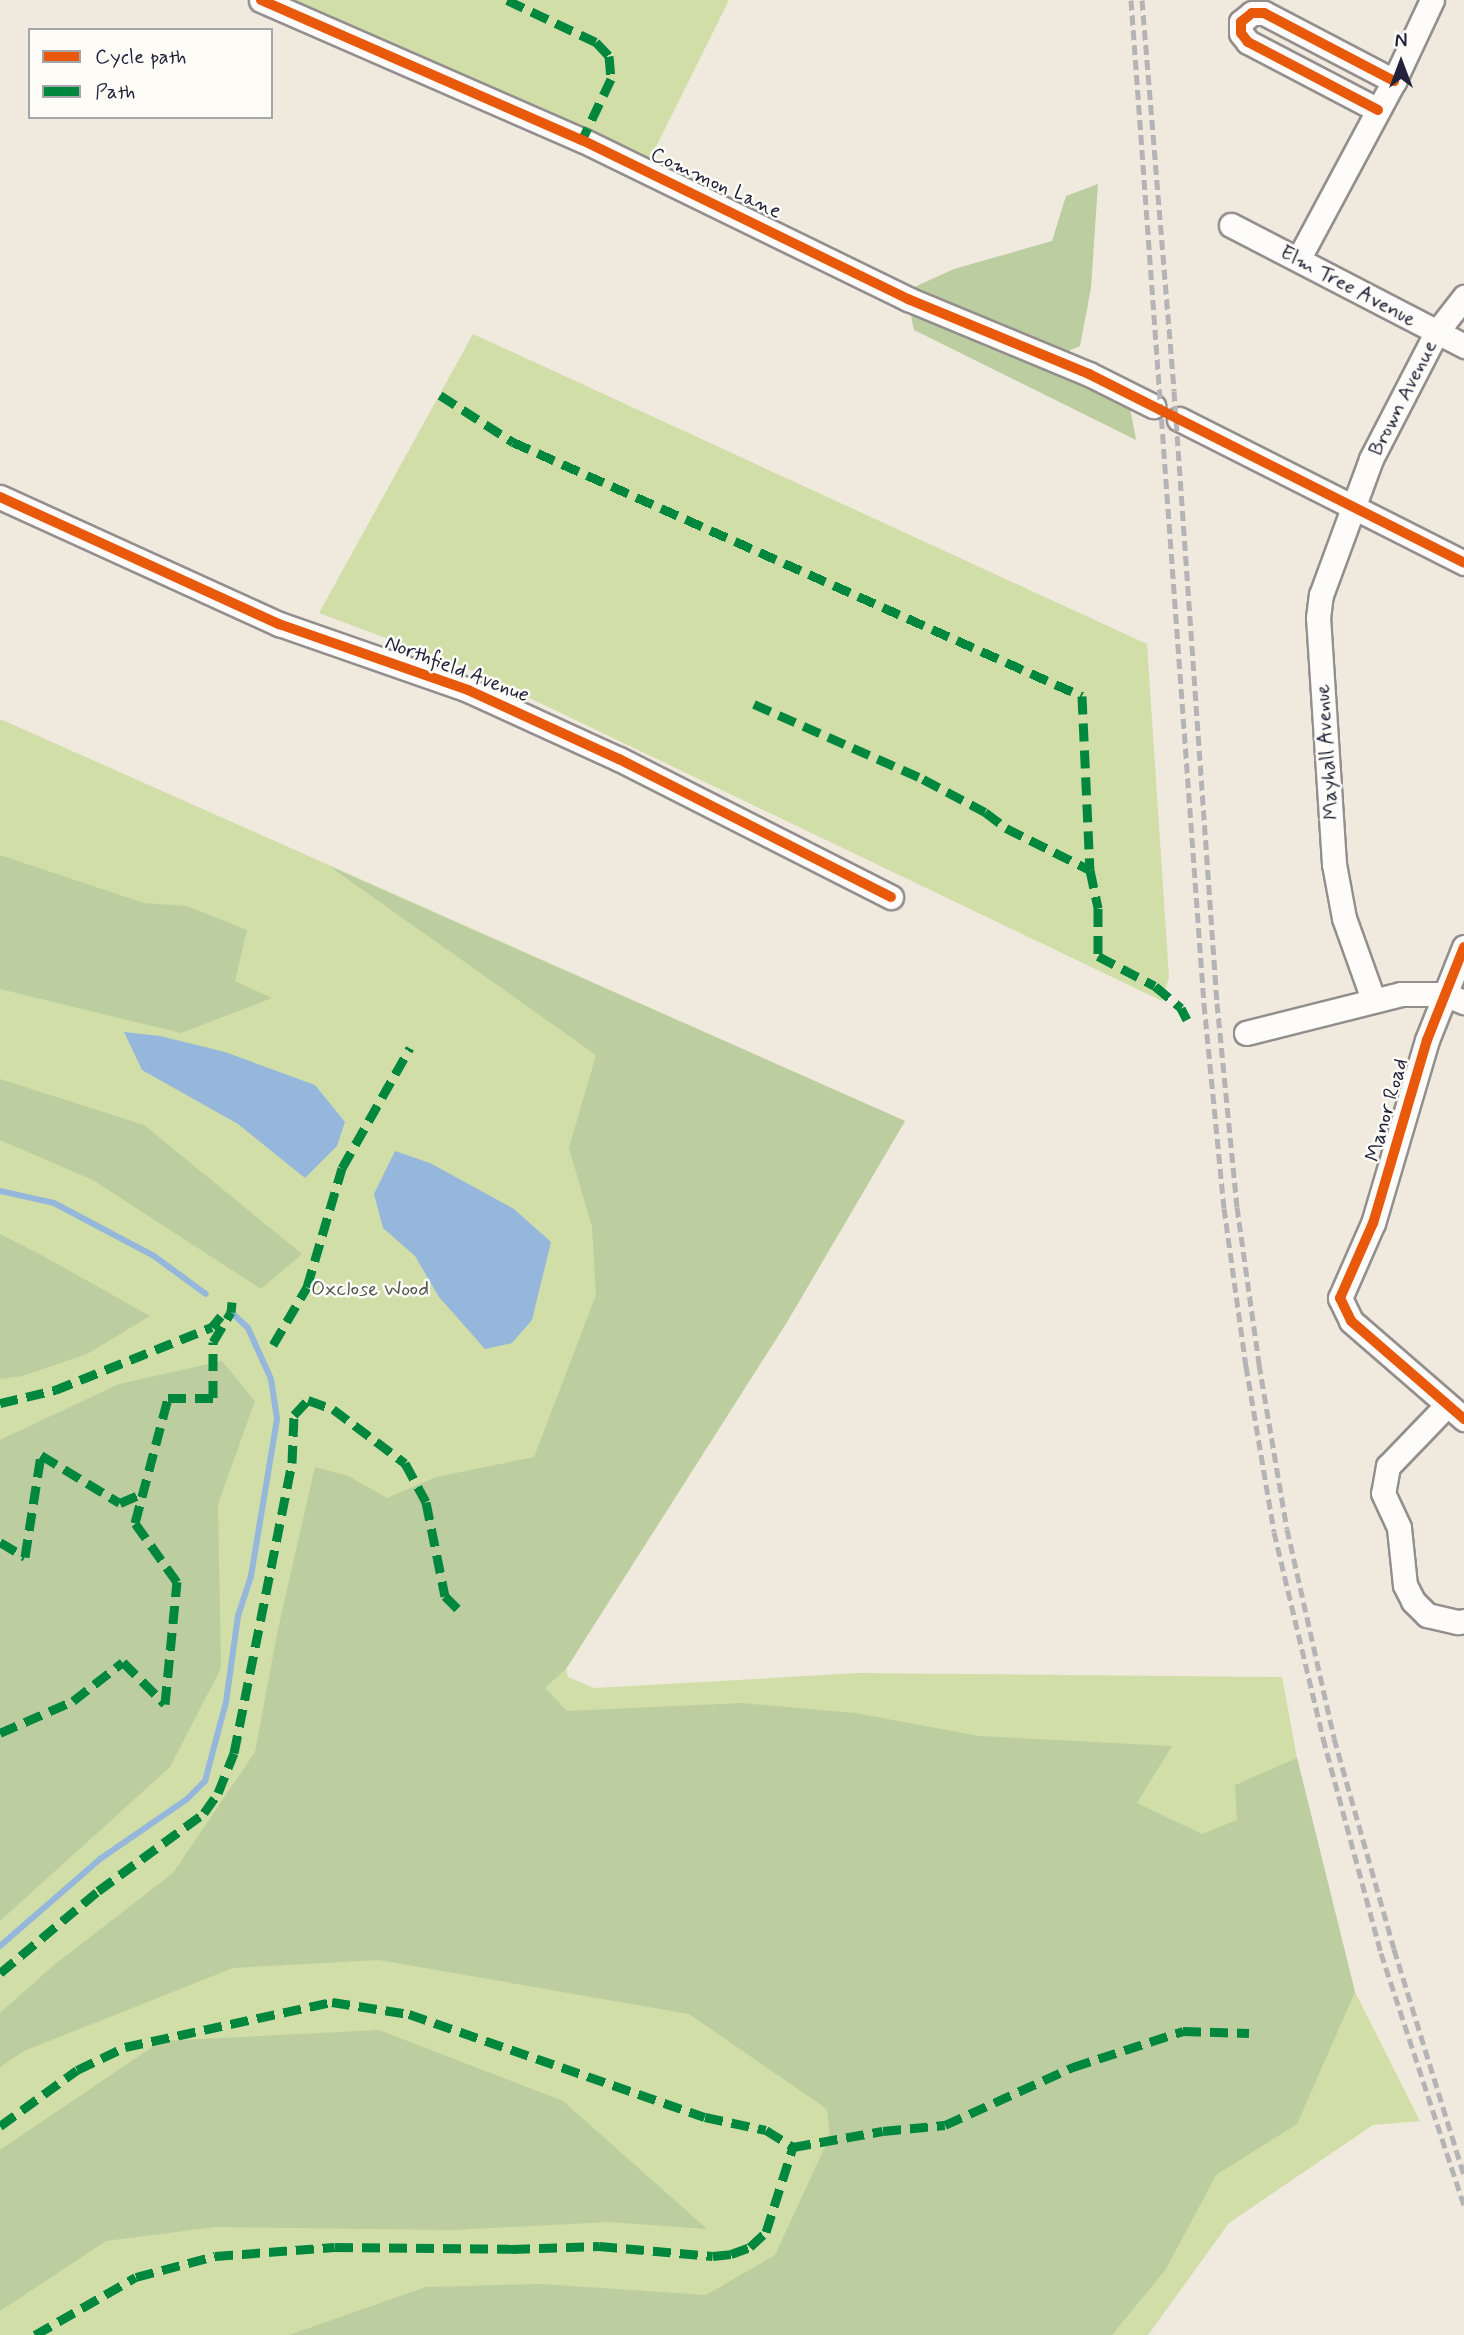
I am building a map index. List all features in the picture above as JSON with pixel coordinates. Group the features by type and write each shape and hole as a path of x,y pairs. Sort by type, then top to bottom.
{"street":[{"name":"Common Lane","path":"261,0 582,140 908,299 1089,374 1153,405"},
{"path":"1299,258 1394,81 1432,0"},
{"path":"1378,110 1248,41 1241,33 1241,22 1252,13 1264,13 1394,81"},
{"name":"Elm Tree Avenue","path":"1231,225 1464,346"},
{"name":"Brown Avenue","path":"1354,506 1371,459 1436,333 1464,297"},
{"path":"1179,419 1464,563"},
{"name":"Northfield Avenue","path":"0,497 279,624 468,690 619,759 891,897"},
{"name":"Mayhall Avenue","path":"1354,506 1321,595 1318,618 1334,864 1344,918 1373,999"},
{"name":"Manor Road","path":"1455,1412 1351,1321 1340,1298 1373,1223 1454,998 1464,947"},
{"path":"1246,1033 1401,994 1454,998"},
{"path":"1455,1412 1388,1466 1383,1493 1399,1528 1405,1586 1413,1601 1427,1615 1464,1621"}],"green space":[{"path":"291,0 729,0 649,161"},
{"path":"1098,184 1091,288 1080,346 1062,354 910,289 954,269 1052,241 1066,196"},
{"path":"923,310 1119,398 1130,408 1136,440 914,330 911,315"},
{"path":"473,334 1147,644 1169,977 1162,1001 469,669 319,613"},
{"name":"Oxclose Wood","path":"0,719 905,1121 787,1322 566,1669 568,1677 594,1688 859,1673 1282,1677 1297,1758 1355,1992 1420,2121 1373,2125 1229,2223 1148,2335 0,2335"},
{"path":"0,855 144,903 187,906 247,930 235,981 272,998 181,1033 0,989"},
{"path":"329,866 905,1121 787,1322 566,1669 545,1688 567,1711 742,1703 855,1713 979,1736 1172,1746 1137,1803 1202,1834 1237,1820 1235,1785 1297,1758 1355,1992 1297,2124 1216,2175 1166,2269 1112,2335 289,2335 426,2287 540,2284 706,2295 775,2255 830,2136 827,2109 689,2014 379,1960 233,1968 24,2051 0,2067 0,2013 54,1965 173,1873 255,1752 278,1629 315,1467 348,1476 387,1498 436,1477 534,1457 596,1295 592,1227 569,1148 596,1055"},
{"path":"0,1079 144,1125 302,1254 261,1289 93,1180 0,1140"},
{"path":"0,1234 150,1316 87,1354 22,1376 0,1379"},
{"path":"222,1361 255,1401 218,1504 221,1668 170,1767 0,1921 0,1440 119,1384"},
{"path":"379,2030 563,2101 707,2229 608,2222 452,2230 215,2227 106,2241 0,2311 0,2150 161,2041"}],"water":[{"path":"124,1032 160,1036 225,1052 315,1085 345,1122 337,1146 305,1178 238,1124 142,1070"},
{"path":"395,1151 430,1163 514,1209 551,1242 532,1320 512,1343 485,1349 439,1297 415,1256 383,1228 374,1194"}],"waterway":[{"path":"0,1191 54,1203 154,1256 206,1294"},
{"path":"0,1946 100,1859 186,1800 205,1781 226,1702 238,1616 251,1576 277,1419 271,1379 248,1328 231,1312"}],"railway":[{"path":"1131,0 1204,1004 1224,1208 1246,1366 1274,1532 1323,1738 1381,1953 1464,2206"},
{"path":"1142,0 1174,391 1217,1003 1237,1207 1259,1364 1287,1529 1334,1738 1394,1949 1464,2175"}],"marked path":[{"path":"507,0 596,42 609,56 611,79 582,140"},
{"path":"440,395 513,442 1082,696 1090,870"},
{"path":"754,704 923,779 985,812 1006,828 1090,870 1098,908 1098,956 1155,986 1181,1008 1187,1020"},
{"path":"273,1345 307,1287 342,1168 410,1048"},
{"path":"0,1733 73,1701 123,1662 165,1704 177,1582 135,1523 168,1398 213,1398 213,1342 231,1312 232,1302"},
{"path":"0,1403 55,1390 212,1327 221,1316"},
{"path":"0,1973 98,1891 204,1813 218,1793 234,1753 292,1463 294,1415 308,1400 333,1409 405,1463 426,1502 445,1596 460,1611"},
{"path":"0,1542 25,1557 41,1455 120,1503 143,1493"},
{"path":"0,2126 77,2070 125,2047 332,2002 409,2014 705,2117 766,2130 793,2147 883,2131 945,2125 1073,2067 1183,2031 1249,2033"},
{"path":"35,2335 136,2277 215,2256 335,2247 512,2249 599,2246 713,2256 731,2254 750,2247 766,2232 793,2147"}],"cycle path":[{"path":"261,0 582,140 908,299 1089,374 1464,563"},
{"path":"1378,110 1248,42 1241,33 1241,22 1252,13 1264,13 1394,81"},
{"path":"0,497 279,624 468,690 619,759 891,897"},
{"path":"1464,947 1427,1040 1373,1223 1340,1298 1351,1321 1464,1419"}]}
